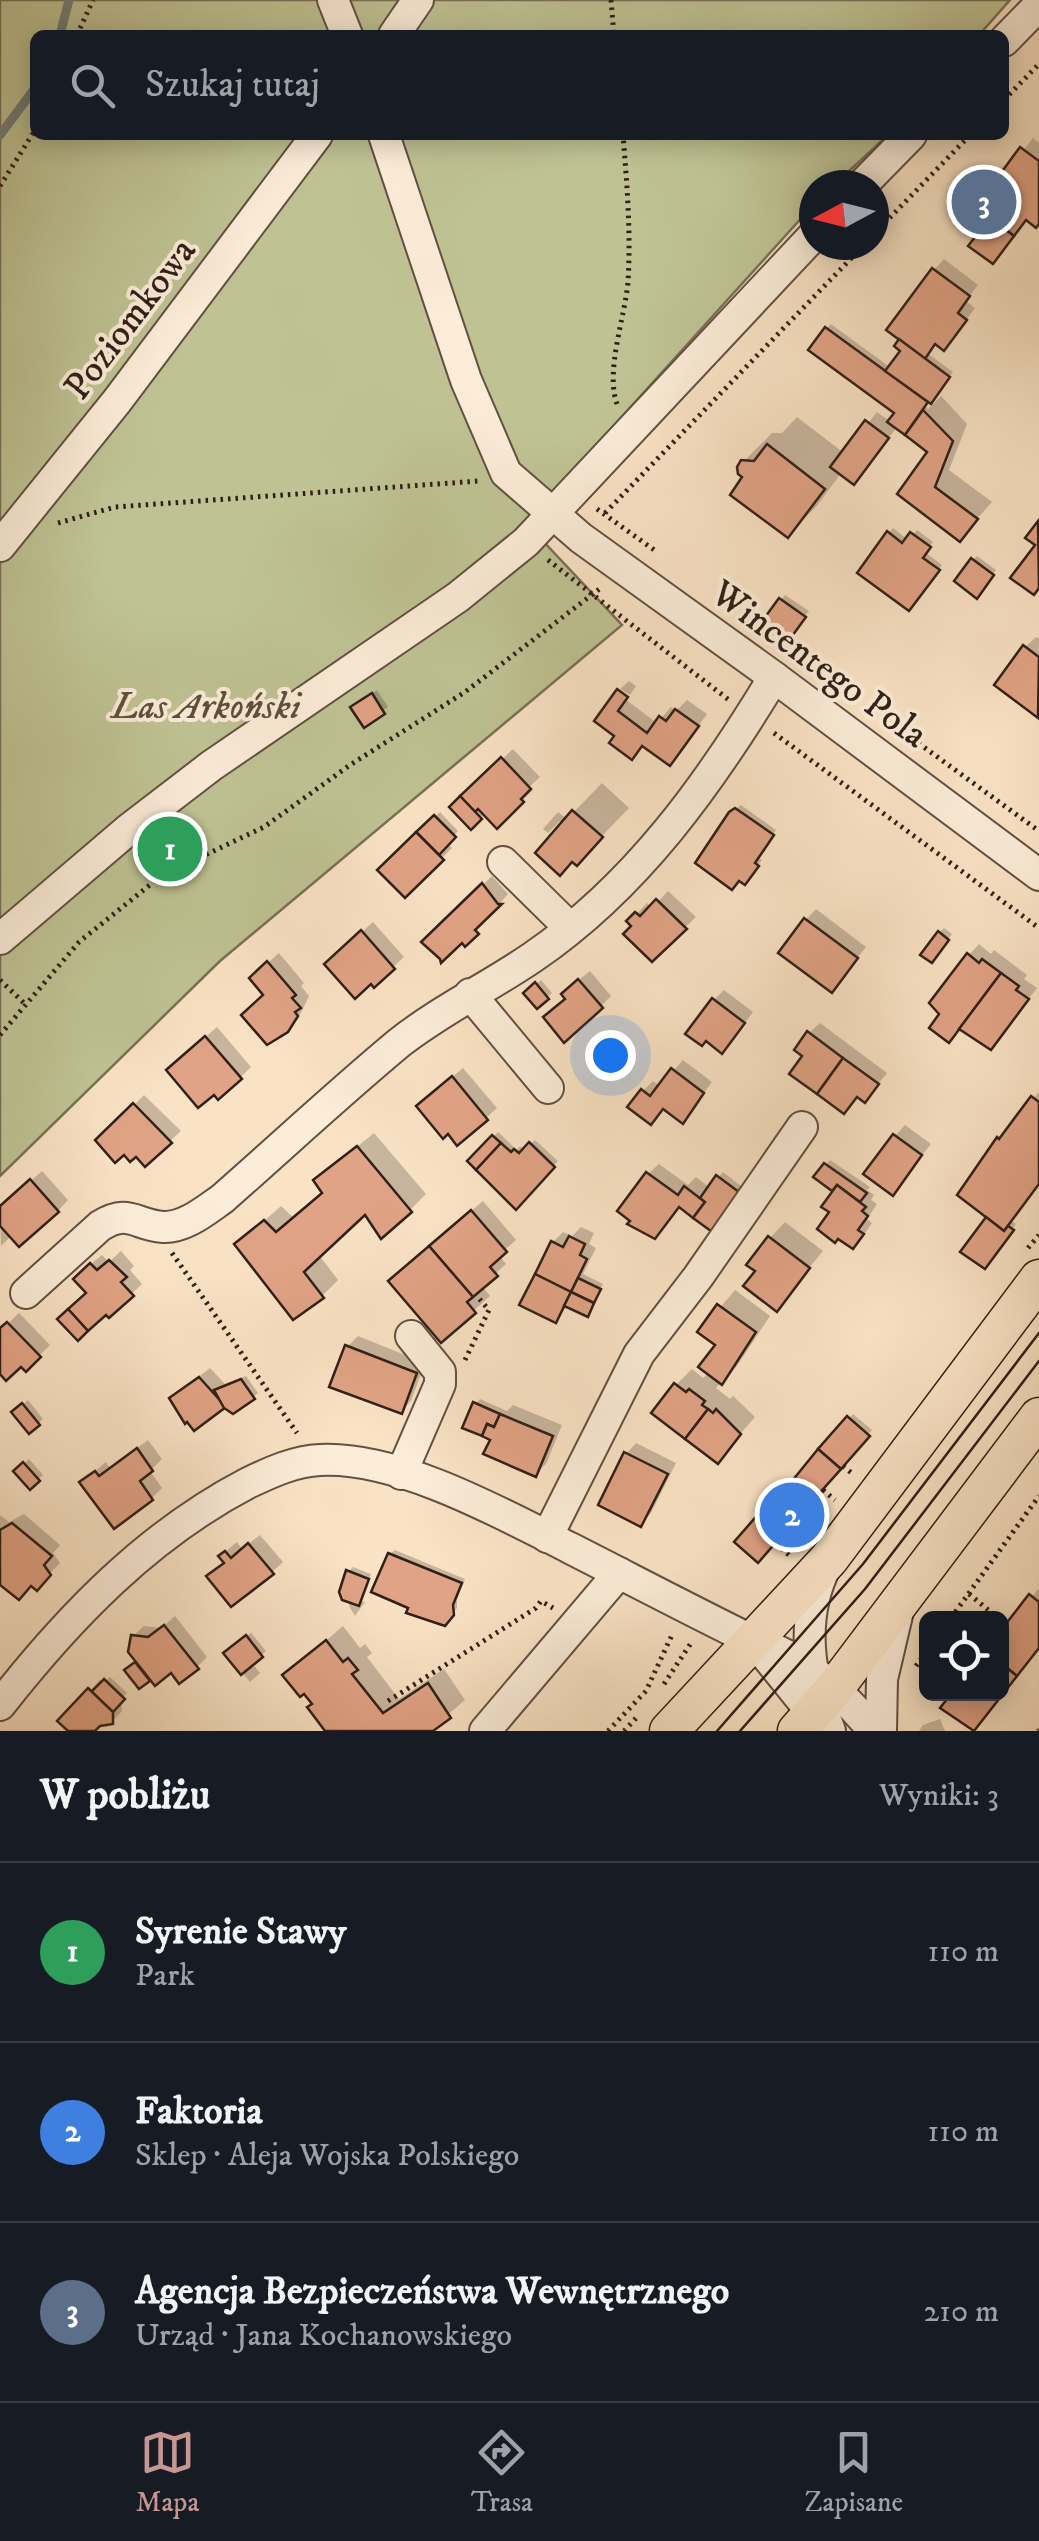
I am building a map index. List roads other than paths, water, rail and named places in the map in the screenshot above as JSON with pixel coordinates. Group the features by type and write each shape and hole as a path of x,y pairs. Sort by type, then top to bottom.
{"main road":[{"path":"662,1714 753,1641 808,1550 1039,1279"},
{"path":"819,1710 1039,1418"}],"street":[{"path":"333,0 346,30"},
{"path":"397,30 418,0"},
{"path":"1009,35 1039,5"},
{"name":"Poziomkowa","path":"4,542 117,401 313,140"},
{"name":"Wincentego Pola","path":"386,140 482,426 506,473 552,517 1039,875"},
{"path":"877,170 906,140"},
{"path":"0,939 129,829 211,766 458,597 526,542 799,251"},
{"path":"26,1292 113,1218 126,1216 163,1227 188,1220 222,1199 399,1044 470,994 535,956 570,928 599,904 680,818 712,778 774,677"},
{"path":"503,862 570,928"},
{"path":"470,994 548,1088"},
{"path":"547,1536 639,1354 698,1277 802,1126"},
{"path":"401,1474 440,1384 440,1372 411,1336"},
{"path":"0,1704 110,1580 219,1498 280,1469 316,1460 336,1460 401,1474 459,1495 753,1641 784,1652 819,1710"},
{"path":"808,1550 818,1583 810,1617 819,1710"},
{"path":"485,1731 620,1573"},
{"path":"753,1641 819,1710 878,1731 882,1678 902,1600"}],"waterway":[{"path":"61,30 69,0"},
{"path":"0,135 30,95"}],"tram line":[{"path":"717,1731 863,1564 1039,1333"},
{"path":"740,1731 865,1589 1039,1361"}],"place":[{"name":"Agencja Bezpieczeństwa Wewnętrznego","path":"984,202"},
{"name":"Syrenie Stawy","path":"170,849"},
{"name":"Faktoria","path":"792,1515"}],"park label":[{"name":"Las Arkoński","path":"206,705"}]}
